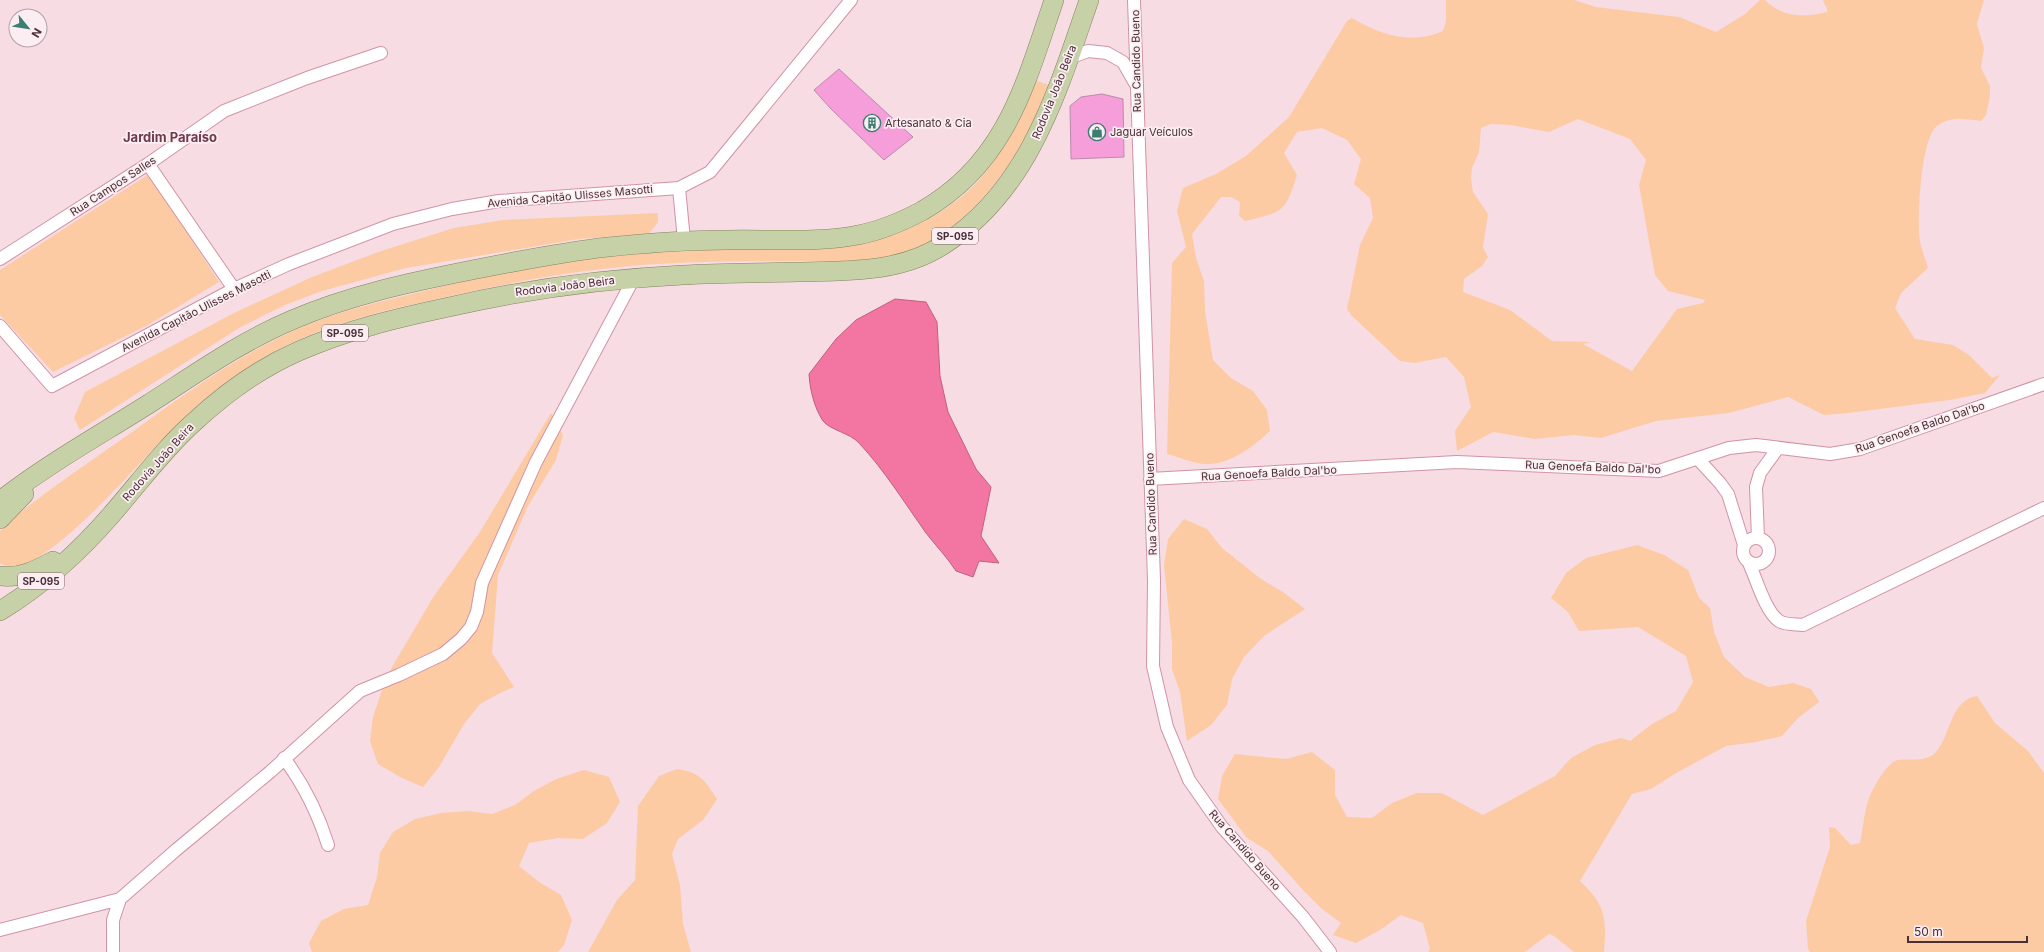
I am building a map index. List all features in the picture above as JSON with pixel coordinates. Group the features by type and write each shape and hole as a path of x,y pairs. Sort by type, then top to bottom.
{"main road":[{"name":"SP-095","path":"0,501 53,464 248,341 291,320 339,302 426,278 550,254 684,240 814,239 857,235 892,224 919,212 942,198 970,175 991,152 1012,116 1054,0"},
{"name":"Rodovia João Beira","path":"0,612 14,603 80,548 111,515 165,451 222,397 257,374 296,352 339,335 395,318 514,292 570,284 686,274 858,271 891,266 920,257 943,245 964,229 987,207 1023,162 1041,130 1090,0"},
{"path":"0,519 53,464"},
{"path":"0,576 11,578 30,573 80,548"}],"street":[{"name":"Avenida Capitão Ulisses Masotti","path":"0,326 52,386 234,289 289,264 393,224 452,209 499,201 679,188 710,172 851,0"},
{"name":"Rua Candido Bueno","path":"1134,0 1154,580 1153,666 1167,727 1189,780 1222,826 1303,917 1330,952"},
{"path":"1069,58 1088,51 1107,53 1123,62 1136,86"},
{"name":"Rua Campos Salles","path":"0,259 148,164 224,111 307,78 381,53"},
{"path":"148,164 234,289"},
{"path":"679,188 684,240"},
{"path":"0,930 120,899 360,691 399,675 443,654 460,639 471,627 477,612 482,583 536,462 634,278"},
{"name":"Rua Genoefa Baldo Dal'bo","path":"1150,479 1458,462 1659,471 1730,448 1756,445 1830,454 1860,449 2044,384"},
{"path":"1758,538 1756,487 1760,473 1778,448"},
{"path":"1698,459 1720,482 1728,494 1744,545"},
{"path":"1749,563 1756,564 1763,562 1768,556 1769,550 1766,544 1758,538 1749,540 1744,545 1742,551 1744,558 1749,563 1764,599 1774,616 1779,621 1787,624 1803,625 2044,508"},
{"path":"284,758 298,776 311,801 321,823 328,845"},
{"path":"113,952 113,920 120,899"}],"shaded area":[{"path":"1446,0 1574,0 1596,7 1679,17 1716,32 1745,14 1760,0 1765,0 1779,11 1795,15 1811,15 1828,12 1823,0 1984,0 1977,24 1984,48 1981,68 1990,86 1990,96 1986,115 1981,121 1952,119 1937,126 1932,133 1927,145 1924,160 1919,209 1919,237 1928,268 1901,293 1895,308 1915,339 1953,345 1969,355 1992,378 2000,375 1985,393 1950,400 1824,415 1788,397 1729,413 1656,421 1601,438 1574,435 1535,439 1493,432 1457,451 1455,431 1471,407 1464,377 1446,357 1414,363 1400,361 1351,315 1347,309 1360,245 1373,218 1370,198 1354,184 1361,159 1347,140 1322,128 1297,132 1284,153 1297,175 1289,197 1281,209 1275,213 1245,221 1239,216 1240,202 1231,197 1221,197 1192,234 1196,258 1204,281 1205,311 1213,360 1231,378 1253,391 1267,410 1270,431 1257,443 1241,454 1224,461 1206,464 1197,463 1167,454 1172,263 1186,247 1177,211 1183,188 1216,174 1246,156 1289,117 1347,21 1352,18 1385,33 1408,38 1431,35 1443,31 1446,21","holes":["1578,119 1630,139 1646,160 1639,185 1655,275 1668,291 1705,300 1703,303 1677,309 1632,371 1583,344 1591,342 1552,341 1510,310 1463,292 1464,279 1482,266 1488,257 1483,247 1488,214 1473,192 1471,178 1472,168 1479,152 1481,128 1491,124 1510,125 1549,132"]},
{"path":"1034,80 1049,85 1039,110 1012,160 975,206 953,226 930,242 899,255 860,261 673,263 611,268 545,277 414,304 369,315 324,329 261,359 212,393 169,433 127,478 78,526 54,546 33,560 14,567 8,567 0,563 0,531 14,517 70,475 203,382 229,365 283,336 311,323 364,306 458,283 547,264 615,255 653,252 849,246 877,240 895,234 929,219 945,209 960,198 985,173 1007,140"},
{"path":"149,174 219,282 146,326 53,372 0,315 0,270"},
{"path":"658,213 658,222 649,234 579,239 406,268 322,291 285,305 239,328 80,430 74,418 85,392 234,313 312,277 381,251 454,228 503,220"},
{"path":"895,299 926,302 937,322 940,376 948,412 976,469 991,487 981,536 999,563 979,561 973,577 956,571 926,533 894,487 859,443 851,437 830,427 823,421 813,398 809,374 836,339 856,320"},
{"path":"551,413 563,435 556,460 528,506 498,575 492,653 514,687 480,704 464,724 439,767 423,787 400,777 378,764 370,741 373,717 381,693 392,667 434,596 480,532"},
{"path":"1184,519 1207,529 1222,548 1261,579 1283,592 1305,609 1264,636 1244,657 1232,679 1227,705 1211,725 1187,741 1180,692 1172,669 1172,643 1164,565 1168,539"},
{"path":"1637,545 1664,555 1688,570 1699,598 1710,608 1714,632 1724,657 1745,677 1769,687 1793,683 1811,689 1819,702 1798,718 1782,736 1756,742 1726,746 1678,772 1651,789 1632,794 1580,881 1595,897 1602,912 1605,930 1604,952 1574,952 1554,936 1549,934 1525,952 1428,952 1430,949 1423,923 1401,915 1380,930 1356,943 1333,935 1341,923 1322,909 1268,851 1247,838 1218,799 1222,776 1235,754 1286,759 1312,752 1335,770 1335,795 1347,817 1372,818 1392,803 1417,793 1442,793 1483,815 1555,776 1571,758 1595,745 1621,738 1630,741 1652,724 1676,711 1693,682 1686,656 1638,627 1579,631 1568,612 1551,598 1566,573 1586,558"},
{"path":"1977,696 1995,723 2028,751 2044,773 2044,952 1810,952 1808,949 1806,921 1830,847 1829,827 1835,828 1851,845 1860,843 1867,803 1877,782 1885,770 1889,765 1898,760 1928,758 1936,752 1945,737 1956,711 1961,704 1968,699"},
{"path":"677,769 692,773 701,778 709,786 717,799 703,820 678,839 672,854 680,885 683,924 691,952 588,952 617,900 635,880 638,806 659,776"},
{"path":"584,770 609,777 620,802 607,823 583,839 558,838 529,843 519,866 539,882 561,895 572,920 564,945 558,952 312,952 309,943 321,921 344,909 368,905 377,877 380,853 393,832 415,819 441,813 468,811 492,814 515,805 534,791 556,779"}],"building":[{"name":"Artesanato & Cia","path":"839,69 913,137 884,160 831,109 814,90"},
{"name":"Jaguar Veículos","path":"1102,94 1123,99 1124,157 1071,159 1070,106 1081,97"}],"place":[{"name":"Artesanato & Cia","path":"872,123"},
{"name":"Jaguar Veículos","path":"1097,132"}],"district":[{"name":"Jardim Paraíso","path":"170,137"}]}
